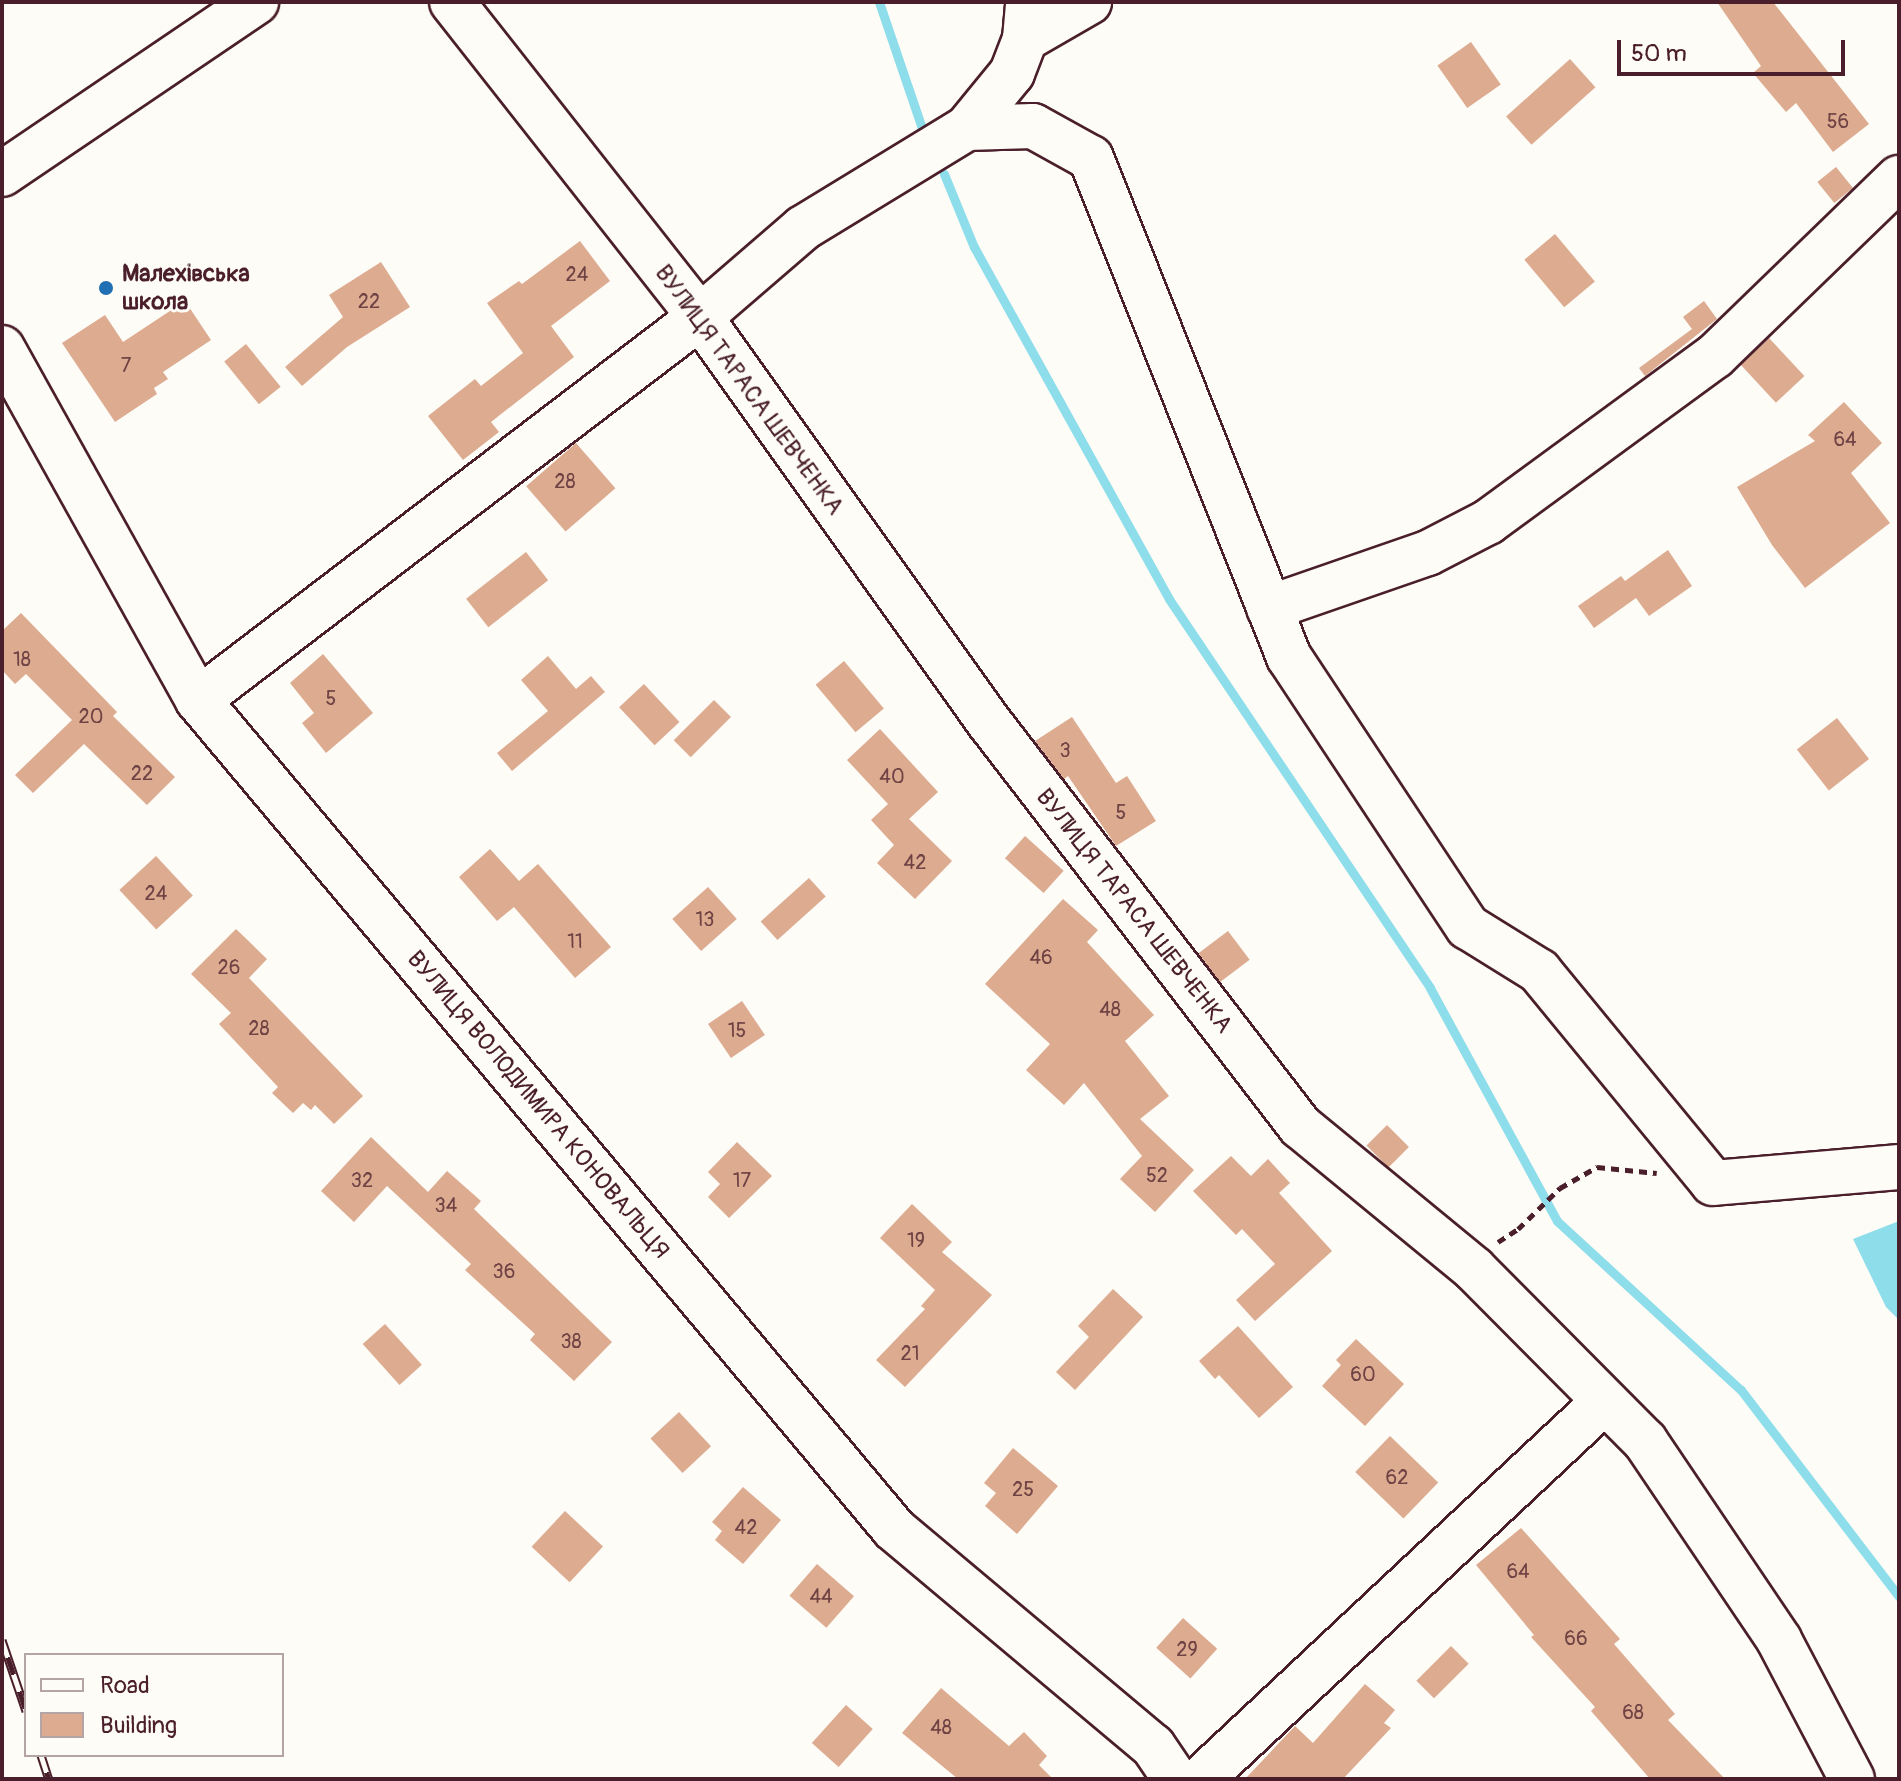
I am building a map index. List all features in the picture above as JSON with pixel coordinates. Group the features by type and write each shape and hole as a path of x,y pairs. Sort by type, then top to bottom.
{"street":[{"path":"2,174 256,2"},
{"name":"ВУЛИЦЯ ТАРАСА ШЕВЧЕНКА","path":"452,2 700,317 989,722 1300,1126 1474,1269 1645,1441 1779,1640 1852,1779"},
{"path":"198,700 700,317 803,228 967,128 1012,73 1027,20 1089,2"},
{"path":"967,128 1033,126 1091,158 1289,657 1468,927 1539,971 1713,1183 1899,1167"},
{"path":"1269,608 1428,553 1488,522 1715,356 1899,178"},
{"name":"ВУЛИЦЯ ВОЛОДИМИРА КОНОВАЛЬЦЯ","path":"2,348 198,700 894,1529 1153,1746 1175,1779"},
{"path":"1201,1779 1605,1401"}],"path":[{"path":"1457,1256 1498,1242 1560,1188 1597,1167 1713,1183"}],"water":[{"path":"1899,1221 1899,1320 1886,1307 1853,1239"}],"building":[{"path":"1717,2 1773,2 1869,124 1833,152 1796,103 1786,112 1753,73 1761,66"},
{"path":"1471,42 1501,85 1467,108 1437,66"},
{"path":"1570,59 1595,87 1532,145 1506,117"},
{"path":"1836,167 1853,188 1834,203 1817,182"},
{"path":"1555,234 1595,281 1564,307 1524,260"},
{"path":"580,241 610,281 551,326 574,357 491,422 499,432 463,460 428,416 475,379 481,386 523,353 487,303 519,281 522,284"},
{"path":"381,262 410,307 347,347 302,386 285,367 343,317 329,295"},
{"path":"185,301 211,340 163,372 168,379 154,388 157,394 115,422 62,343 105,315 123,342"},
{"path":"1704,301 1717,319 1645,376 1639,368 1692,329 1683,317"},
{"path":"1769,338 1804,376 1776,403 1740,365"},
{"path":"246,344 281,387 259,404 224,362"},
{"path":"1844,402 1882,443 1851,473 1890,523 1805,588 1772,545 1737,487 1815,441 1808,435"},
{"path":"576,443 615,488 566,532 526,486"},
{"path":"1668,550 1692,586 1649,616 1636,598 1594,628 1578,606 1621,576 1625,581"},
{"path":"526,552 548,580 488,627 466,599"},
{"path":"21,613 117,712 113,716 175,777 147,805 84,744 33,793 15,775 72,720 26,674 15,684 2,670 2,631"},
{"path":"323,654 373,713 326,753 302,723 314,713 290,683"},
{"path":"548,656 576,689 591,676 605,692 512,771 497,753 548,711 521,680"},
{"path":"844,661 884,708 856,732 816,685"},
{"path":"644,684 679,722 655,745 619,707"},
{"path":"714,700 731,717 691,757 674,740"},
{"path":"1072,717 1116,783 1127,776 1156,821 1116,846 1068,776 1064,779 1035,741"},
{"path":"1837,718 1869,759 1829,790 1797,749"},
{"path":"880,729 938,792 909,819 952,861 915,899 877,863 894,845 871,820 888,804 847,760"},
{"path":"1025,836 1064,871 1044,893 1005,858"},
{"path":"490,849 519,881 538,864 611,947 575,978 514,907 497,921 459,877"},
{"path":"156,856 193,895 156,930 119,890"},
{"path":"809,878 826,897 777,940 761,921"},
{"path":"708,887 737,919 701,951 672,919"},
{"path":"1063,899 1098,930 1087,942 1154,1015 1125,1041 1169,1096 1140,1119 1194,1170 1155,1212 1120,1179 1142,1156 1084,1083 1064,1105 1026,1070 1050,1044 985,984"},
{"path":"236,929 267,959 249,978 363,1096 334,1124 315,1105 311,1110 303,1103 293,1113 272,1093 278,1087 219,1024 231,1013 191,974"},
{"path":"1228,931 1250,960 1220,982 1198,953"},
{"path":"742,1001 765,1035 731,1058 708,1024"},
{"path":"1387,1125 1409,1147 1388,1167 1366,1146"},
{"path":"371,1137 428,1192 447,1171 481,1201 474,1209 612,1342 574,1381 530,1340 535,1334 465,1270 471,1264 387,1186 354,1222 321,1191"},
{"path":"737,1142 772,1176 729,1218 708,1197 720,1184 708,1172"},
{"path":"1231,1156 1251,1176 1268,1159 1290,1183 1279,1193 1332,1251 1255,1321 1236,1300 1275,1264 1242,1229 1236,1235 1193,1191"},
{"path":"912,1204 952,1242 942,1252 992,1295 905,1387 876,1360 925,1309 921,1306 935,1290 880,1238"},
{"path":"1113,1289 1143,1317 1075,1390 1056,1372 1089,1337 1078,1326"},
{"path":"385,1324 422,1365 400,1385 363,1344"},
{"path":"1238,1326 1293,1387 1259,1418 1219,1375 1215,1379 1199,1361"},
{"path":"1356,1339 1404,1384 1365,1426 1322,1386 1341,1365 1336,1360"},
{"path":"679,1412 711,1446 683,1473 650,1439"},
{"path":"1390,1436 1438,1483 1403,1519 1355,1472"},
{"path":"1013,1448 1058,1486 1017,1534 985,1506 996,1493 984,1483"},
{"path":"743,1487 781,1520 743,1564 715,1540 722,1531 712,1522"},
{"path":"565,1511 603,1546 570,1582 532,1547"},
{"path":"1521,1528 1620,1639 1614,1644 1675,1714 1668,1720 1725,1779 1650,1779 1591,1711 1595,1707 1531,1637 1534,1635 1476,1565"},
{"path":"817,1564 854,1596 826,1628 789,1596"},
{"path":"1183,1618 1217,1649 1190,1679 1156,1648"},
{"path":"1451,1646 1469,1664 1434,1698 1416,1681"},
{"path":"1365,1684 1395,1710 1384,1723 1391,1728 1343,1779 1245,1779 1295,1726 1313,1743"},
{"path":"941,1688 1009,1746 1024,1732 1047,1756 1039,1765 1053,1779 958,1779 902,1733"},
{"path":"846,1705 873,1729 839,1767 812,1743"}],"waterway":[{"path":"879,2 923,131"},
{"path":"944,174 974,247 1169,599 1430,988 1557,1221 1741,1390 1899,1597"}],"railway":[{"path":"2,1640 24,1705"},
{"path":"42,1757 49,1779"}],"place":[{"name":"Малехівська школа","path":"106,288"}]}
